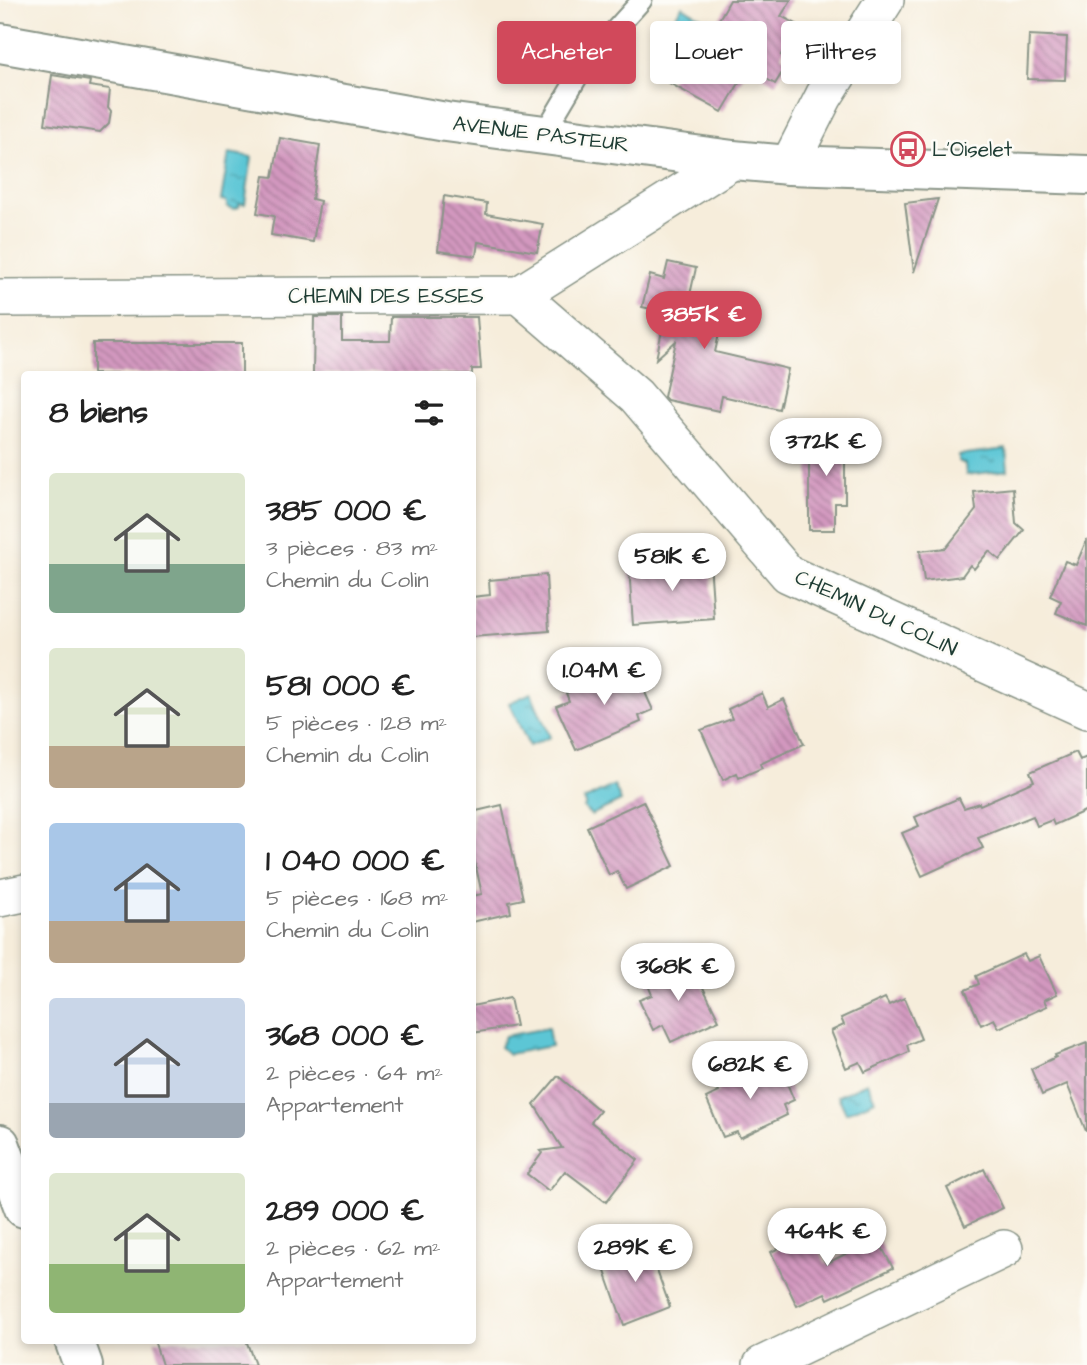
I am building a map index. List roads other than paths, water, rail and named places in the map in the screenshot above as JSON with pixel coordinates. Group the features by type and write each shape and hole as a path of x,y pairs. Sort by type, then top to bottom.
{"main road":[{"name":"AVENUE PASTEUR","path":"0,43 446,122 733,159 789,165 1087,175"},
{"path":"1,1148 21,1200"},
{"path":"75,1344 83,1365"}],"street":[{"path":"789,165 824,96 886,0"},
{"path":"519,295 733,159"},
{"name":"CHEMIN DES ESSES","path":"0,298 519,295"},
{"name":"CHEMIN DU COLIN","path":"519,295 636,396 788,573 1087,710"},
{"path":"0,898 21,894"},
{"path":"762,1365 1004,1250"}],"lane":[{"path":"543,135 587,61 642,0"}],"water":[{"path":"682,6 707,21 673,21"},
{"path":"229,153 252,157 245,204 240,203 239,207 233,209 228,207 226,201 221,200"},
{"path":"1006,449 1008,470 966,475 965,464 958,461 958,455"},
{"path":"531,693 550,737 529,746 509,703"},
{"path":"614,785 621,801 591,815 584,808 584,800"},
{"path":"548,1028 551,1046 509,1054 500,1047 505,1036"},
{"path":"867,1083 875,1100 846,1113 838,1096"}],"place":[{"name":"L'Oiselet","path":"908,149"}]}
